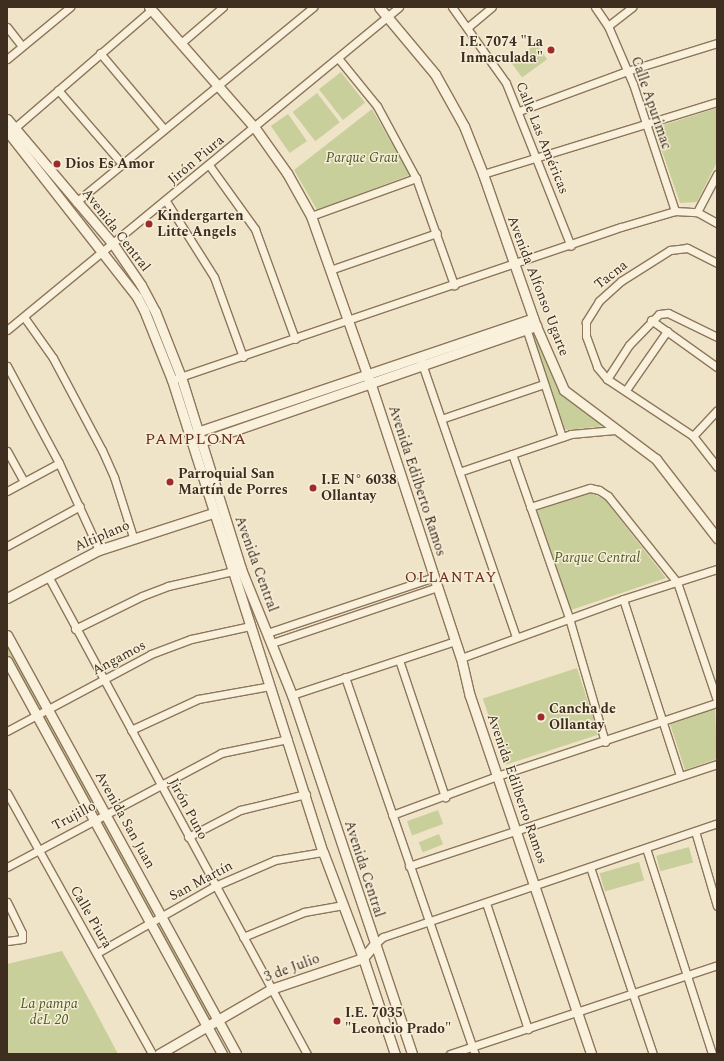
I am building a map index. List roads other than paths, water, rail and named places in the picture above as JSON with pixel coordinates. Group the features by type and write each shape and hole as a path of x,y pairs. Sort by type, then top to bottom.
{"street":[{"path":"7,59 62,10 70,7"},
{"path":"181,43 223,7"},
{"path":"76,202 313,7"},
{"name":"Avenida Alfonso Ugarte","path":"379,7 435,74 464,126 483,174 534,322 564,390 615,430 656,459 717,538"},
{"name":"Jirón Piura","path":"8,326 24,317 101,251 113,244 166,201 399,7"},
{"name":"Calle Las Américas","path":"452,7 468,27 506,83 519,110 571,246"},
{"path":"468,27 492,7"},
{"name":"Calle Apurimac","path":"595,7 608,26 627,71 675,211"},
{"path":"608,26 632,7"},
{"path":"9,131 58,90 150,8"},
{"name":"Avenida Edilberto Ramos","path":"150,8 255,128 287,173 311,216 347,320 368,375 461,658 470,696 536,886 591,1054"},
{"path":"7,27 22,46"},
{"path":"519,110 627,71 717,43"},
{"path":"100,53 164,129"},
{"path":"338,58 377,106 416,178 437,233 454,285"},
{"path":"58,90 122,164"},
{"path":"483,174 717,102"},
{"name":"Avenida Central","path":"7,119 9,131 137,297 172,380 231,572 288,739 323,852 364,958 395,1054"},
{"name":"Avenida Central","path":"9,131 76,202 113,244 141,285 155,311 181,377 241,569 292,695 374,945 412,1054"},
{"path":"210,164 255,229 295,339"},
{"path":"697,212 717,174"},
{"path":"311,216 416,178"},
{"path":"166,201 214,277 243,357"},
{"path":"172,380 513,264 571,246 622,226 675,211 697,212 717,223"},
{"path":"330,270 437,233"},
{"name":"Tacna","path":"607,379 596,368 586,336 586,322 599,301 622,281 670,250 687,248 717,263"},
{"path":"717,337 668,313 659,314 651,320 629,345 607,379 626,390 693,436 717,467"},
{"path":"24,317 53,358 102,450 114,476 132,537"},
{"path":"651,320 717,368"},
{"path":"198,432 420,357 534,322"},
{"path":"201,442 423,367 525,325"},
{"path":"525,325 562,437"},
{"path":"626,390 667,331"},
{"path":"420,357 516,637"},
{"path":"7,366 60,463 99,550"},
{"path":"441,419 544,384"},
{"path":"289,402 292,412"},
{"path":"693,436 717,410"},
{"path":"460,472 562,437 590,430 615,430"},
{"path":"7,451 24,482"},
{"path":"512,454 569,618 605,742"},
{"path":"7,490 60,463"},
{"path":"392,815 445,797 497,776 605,742 717,701 677,582 608,496 599,490 590,488 530,507"},
{"path":"7,546 80,506"},
{"name":"Altiplano","path":"7,598 99,550 132,537 213,513"},
{"path":"75,628 142,596 168,586 241,569"},
{"path":"461,658 623,599 717,569"},
{"name":"Jirón Puno","path":"48,576 103,681 307,1054"},
{"path":"267,633 434,577"},
{"path":"272,643 437,587"},
{"path":"623,599 680,776"},
{"name":"Angamos","path":"7,732 158,652 191,639 250,626"},
{"name":"Avenida San Juan","path":"7,635 236,1054"},
{"path":"292,695 455,641"},
{"path":"399,660 445,797"},
{"name":"Avenida San Juan","path":"7,662 222,1054"},
{"path":"345,677 428,922 475,1054"},
{"path":"131,730 198,699 270,686"},
{"name":"Trujillo","path":"7,868 221,753 288,739"},
{"path":"409,866 717,764"},
{"name":"Calle Piura","path":"7,793 152,1054"},
{"path":"188,837 240,810 306,794"},
{"path":"364,958 374,945 383,937 717,823"},
{"path":"695,831 717,906"},
{"path":"646,848 712,1054"},
{"name":"San Martín","path":"97,953 215,886 275,860 323,852"},
{"path":"590,867 653,1054"},
{"path":"7,902 21,929 22,939 7,941"},
{"path":"486,903 528,1029"},
{"path":"243,937 304,912 343,905"},
{"name":"3 de Julio","path":"159,1054 271,989 364,958"},
{"path":"450,1054 717,965"}],"place":[{"name":"I.E. 7074 \"La Inmaculada\"","path":"551,50"},
{"name":"Dios Es Amor","path":"57,164"},
{"name":"Kindergarten Litte Angels","path":"149,224"},
{"name":"Parroquial San Martín de Porres","path":"170,482"},
{"name":"I.E N° 6038 Ollantay","path":"313,488"},
{"name":"Cancha de Ollantay","path":"541,717"},
{"name":"I.E. 7035 \"Leoncio Prado\"","path":"337,1021"}],"district":[{"name":"PAMPLONA","path":"196,439"},
{"name":"OLLANTAY","path":"451,578"}],"park label":[{"name":"Parque Grau","path":"362,158"},
{"name":"Parque Central","path":"597,558"},
{"name":"La pampa deL 20","path":"49,1012"}]}
